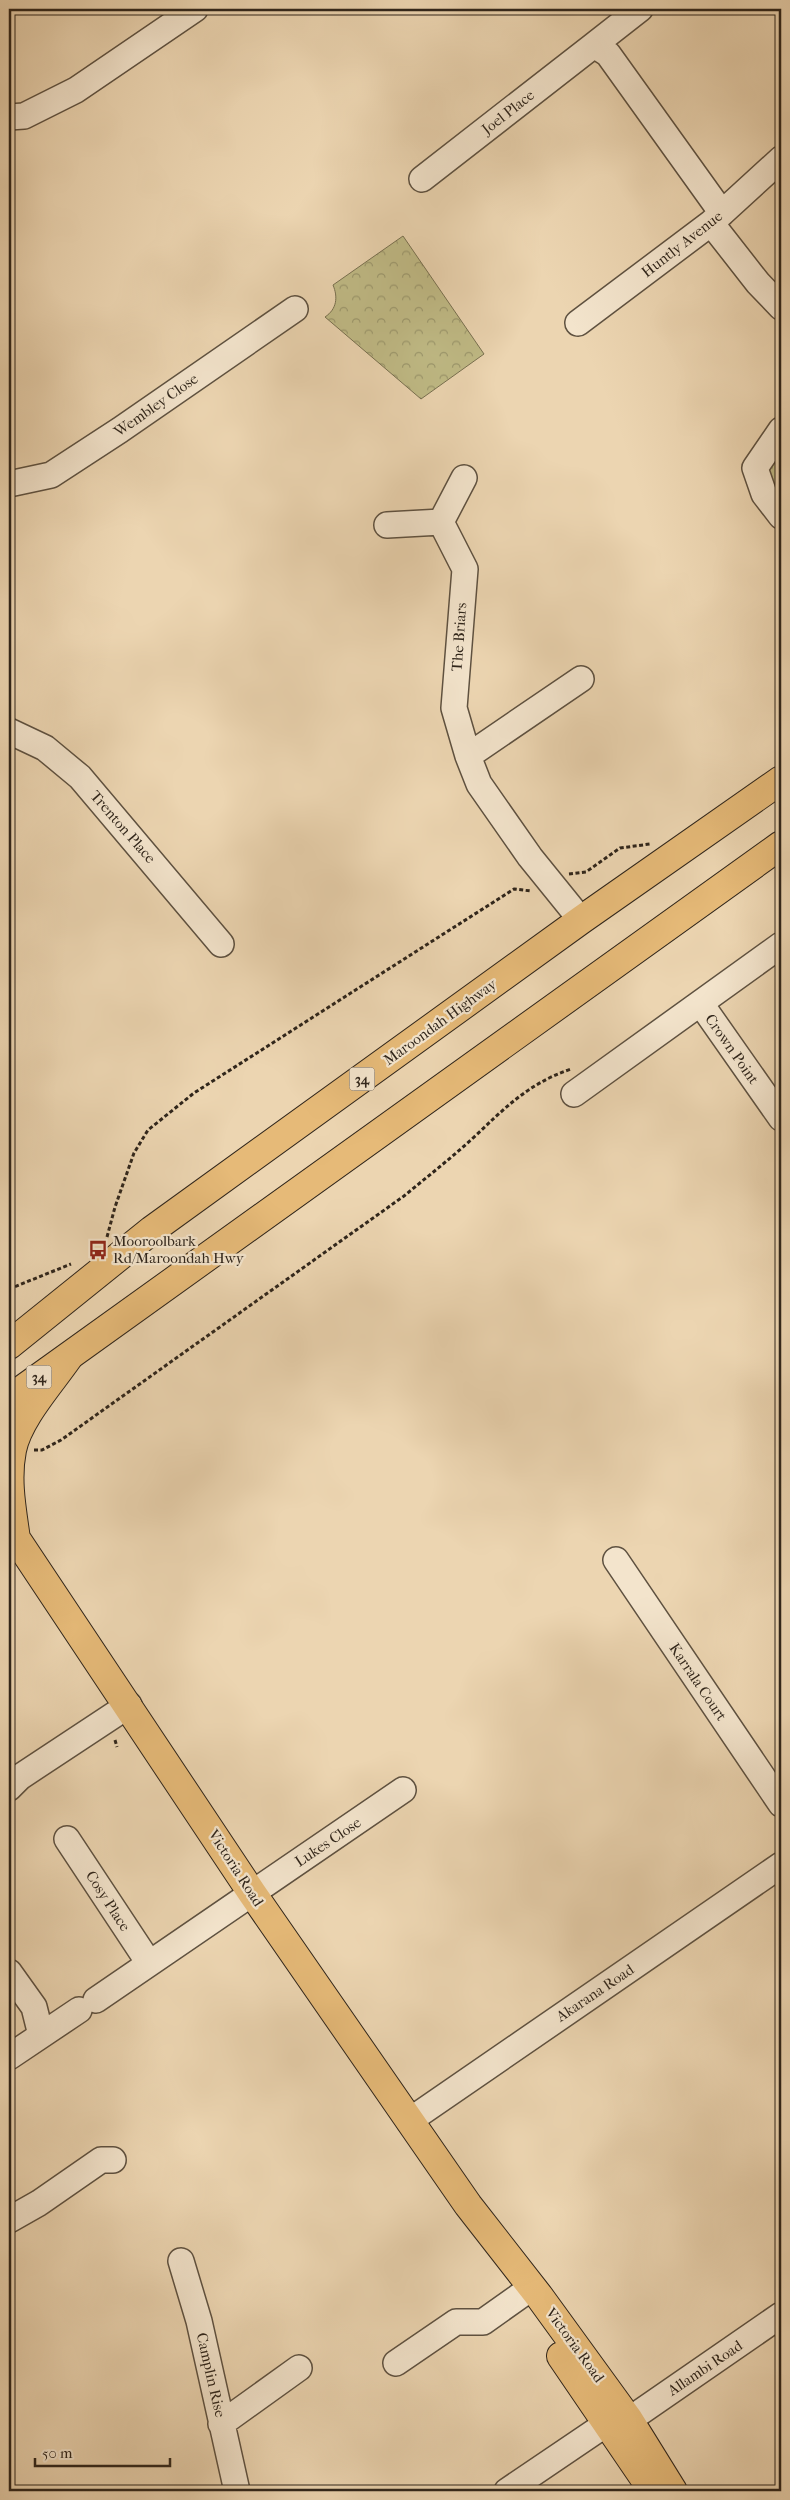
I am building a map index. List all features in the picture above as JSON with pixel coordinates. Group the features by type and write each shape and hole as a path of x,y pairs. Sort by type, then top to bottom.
{"main road":[{"name":"Maroondah Highway","path":"14,1338 152,1230 580,920 781,780"},
{"name":"34","path":"9,1399 781,845"},
{"path":"13,1534 10,1498 12,1450 20,1427 70,1355"},
{"name":"Victoria Road","path":"13,1534 129,1705 252,1893 409,2121 468,2205 539,2296 617,2422 653,2491"},
{"name":"Victoria Road","path":"468,2205 521,2295 617,2422 673,2491"}],"street":[{"path":"9,117 24,116 76,90 195,9"},
{"name":"Joel Place","path":"422,178 640,9"},
{"path":"594,45 608,54 758,283 781,307"},
{"name":"Huntly Avenue","path":"578,323 717,218 781,159"},
{"name":"Wembley Close","path":"9,484 51,474 120,430 295,309"},
{"path":"781,430 756,468 764,494 781,516"},
{"path":"387,525 440,522 464,478"},
{"name":"The Briars","path":"440,522 465,569 454,708 468,756 479,784 580,920"},
{"path":"468,756 581,679"},
{"name":"Trenton Place","path":"9,731 45,748 80,777 221,944"},
{"path":"574,1094 781,945"},
{"name":"Crown Point","path":"701,1004 781,1118"},
{"name":"Karrala Court","path":"616,1560 781,1804"},
{"path":"9,1788 20,1777 129,1705"},
{"name":"Lukes Close","path":"252,1893 403,1790"},
{"name":"Cosy Place","path":"67,1839 149,1963"},
{"name":"Akarana Road","path":"409,2121 781,1865"},
{"path":"9,2057 252,1893"},
{"path":"9,1972 34,2007 41,2035"},
{"path":"9,2220 39,2203 101,2160 113,2160"},
{"name":"Camplin Rise","path":"181,2261 198,2321 236,2491"},
{"path":"396,2363 456,2322 484,2322 521,2295"},
{"name":"Allambi Road","path":"507,2491 781,2315"},
{"path":"221,2424 299,2368"}],"path":[{"path":"102,1244 110,1228 115,1206 134,1153 148,1130 165,1114 194,1093 514,889 539,892 562,876 586,872 620,848 652,844 658,840"},
{"path":"12,1450 42,1450 61,1440 404,1196 442,1166 521,1093 550,1076 575,1067 588,1068 596,1078"},
{"path":"9,1288 78,1262"}],"green space":[{"path":"403,236 484,354 421,399 325,317 334,307 336,294 333,285"},
{"path":"781,436 781,502 765,469"}],"place":[{"name":"Mooroolbark Rd/Maroondah Hwy","path":"98,1250"}]}
